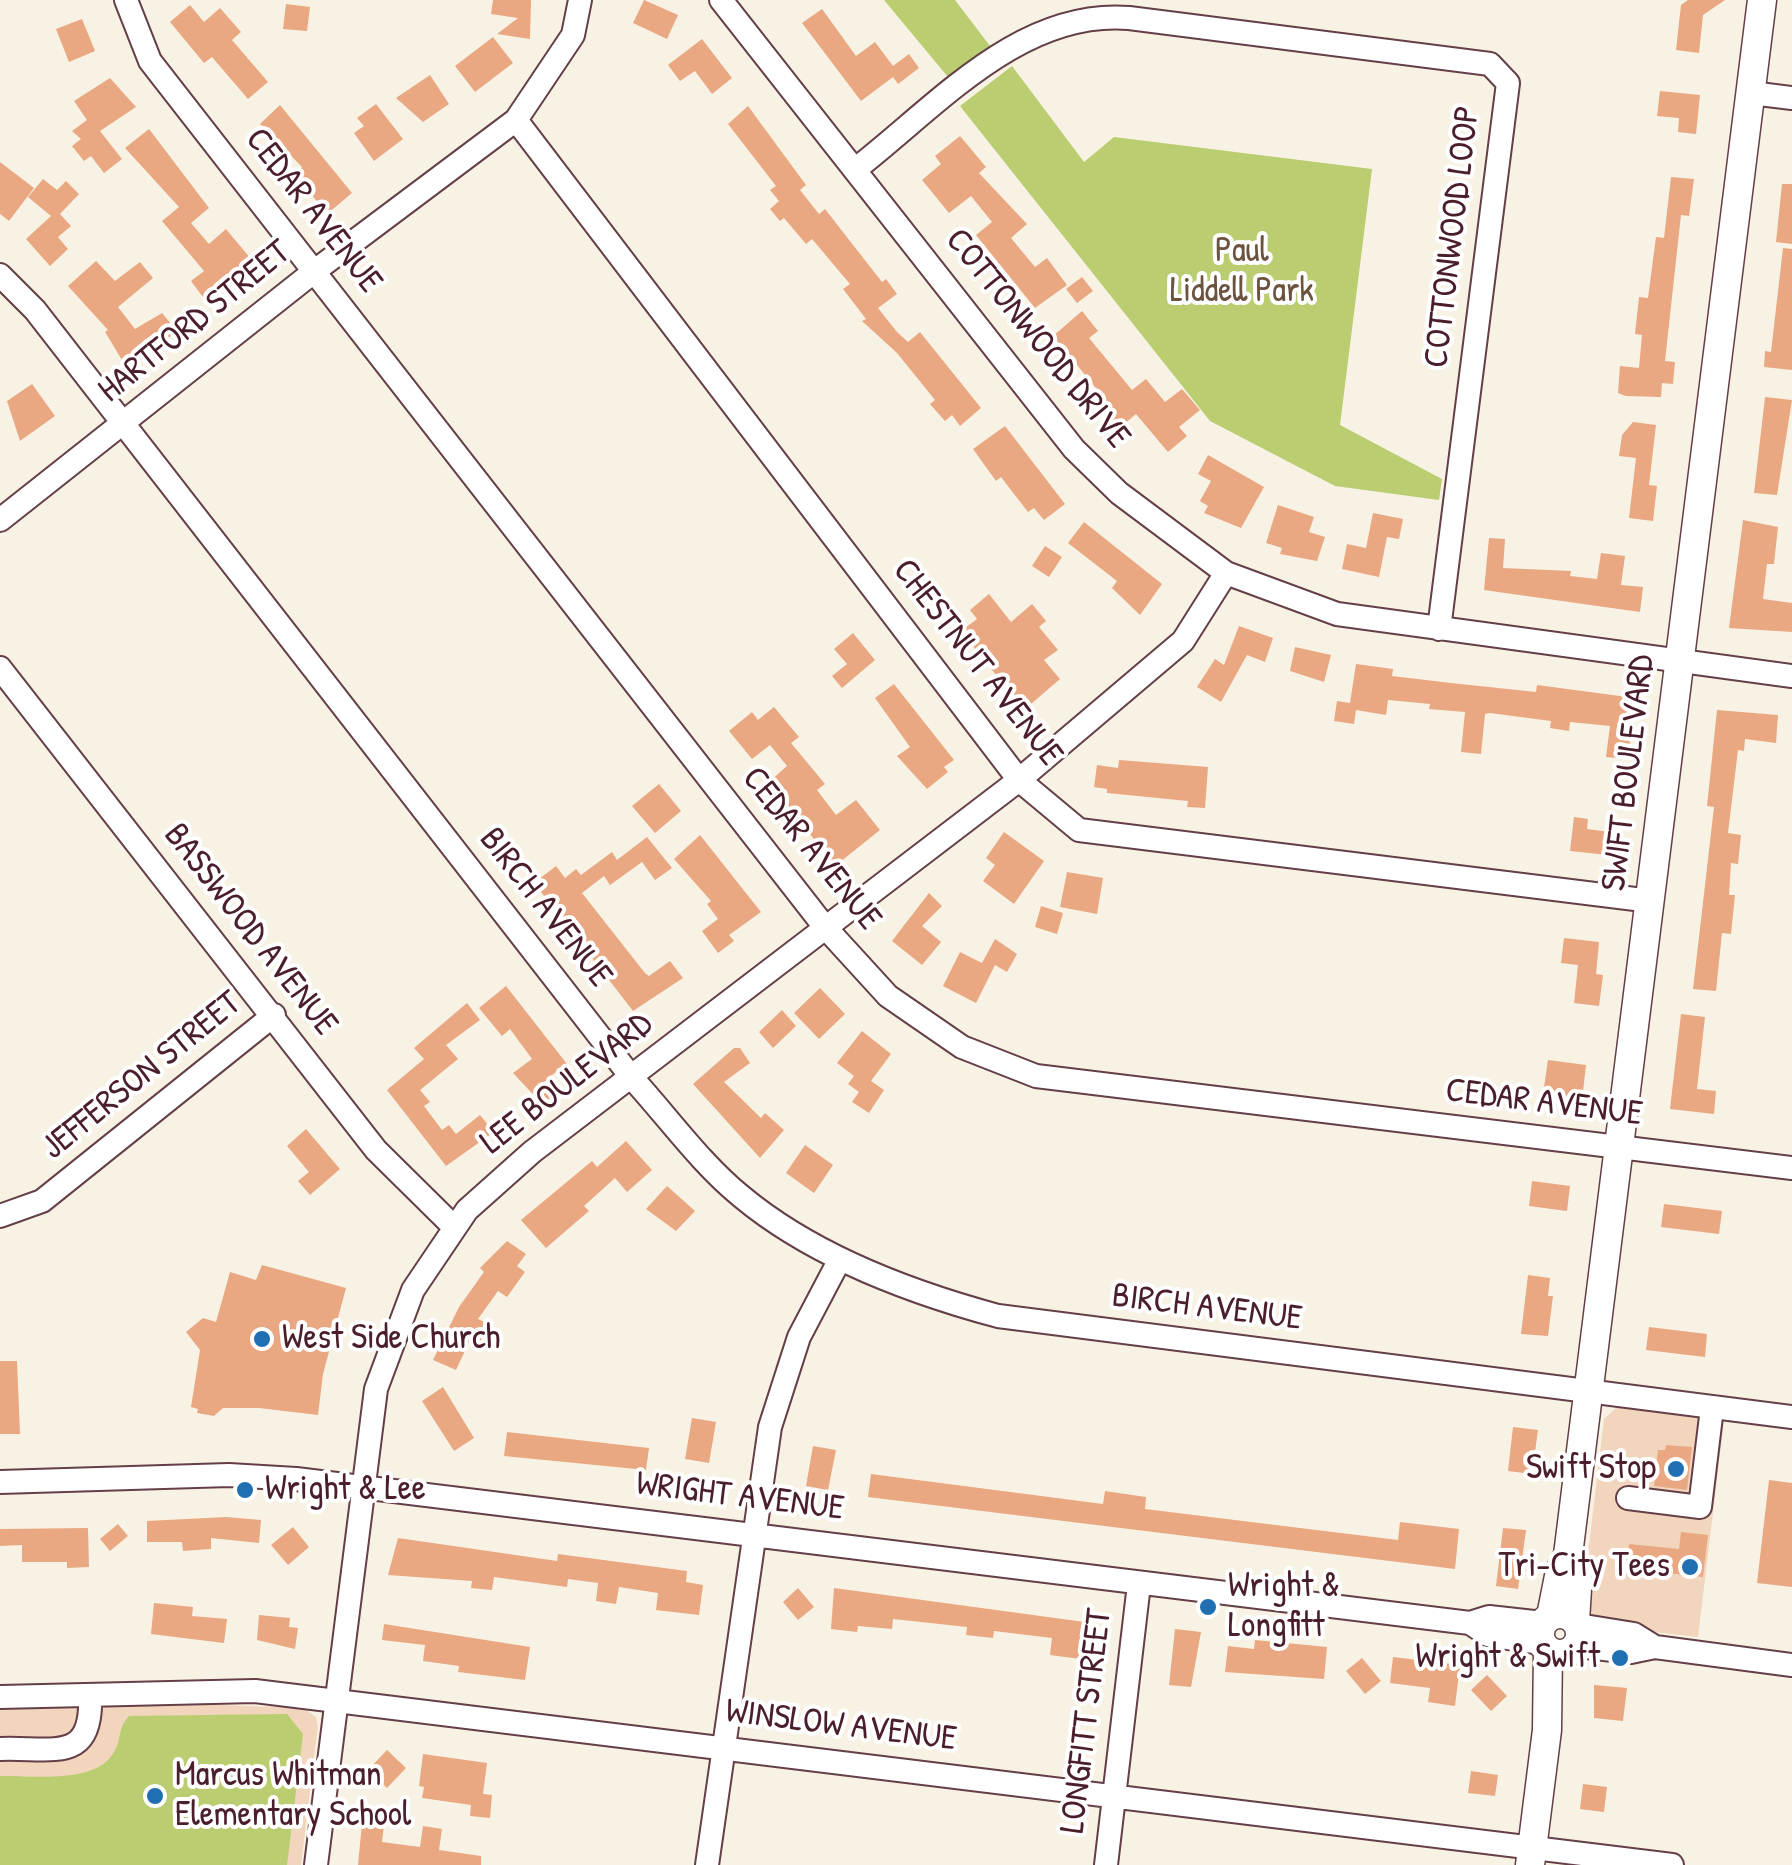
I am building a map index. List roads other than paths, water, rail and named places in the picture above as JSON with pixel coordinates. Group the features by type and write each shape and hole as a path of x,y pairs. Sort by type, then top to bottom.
{"main road":[{"name":"SWIFT BOULEVARD","path":"1531,1856 1547,1730 1559,1714 1560,1571 1568,1555 1621,1147 1762,0"}],"street":[{"name":"CEDAR AVENUE","path":"126,0 150,61 824,926 888,996 962,1047 1036,1076 1792,1168"},
{"name":"HARTFORD STREET","path":"0,520 316,270 516,120 573,35 580,0"},
{"name":"COTTONWOOD DRIVE","path":"720,0 857,168 1074,448 1119,493 1226,573 1337,614 1792,676"},
{"name":"COTTONWOOD LOOP","path":"857,168 1033,34 1083,18 1129,18 1490,64 1508,84 1439,629"},
{"path":"1751,93 1792,98"},
{"name":"CHESTNUT AVENUE","path":"516,120 1019,780 1079,830 1651,900"},
{"name":"BIRCH AVENUE","path":"0,276 35,310 632,1078 741,1196 840,1259 952,1304 998,1316 1792,1417"},
{"name":"LEE BOULEVARD","path":"316,1865 376,1389 389,1346 414,1290 454,1227 532,1152 1019,780 1183,641 1226,573"},
{"name":"BASSWOOD AVENUE","path":"0,668 376,1150 454,1227"},
{"name":"JEFFERSON STREET","path":"0,1216 42,1201 274,1015"},
{"path":"708,1865 770,1427 799,1337 840,1259"},
{"path":"1628,1498 1700,1507 1712,1408"},
{"name":"WRIGHT AVENUE","path":"0,1482 229,1475 361,1487 1470,1623 1488,1616 1560,1635 1634,1634 1655,1647 1792,1665"},
{"name":"LONGFITT STREET","path":"1106,1865 1139,1584"},
{"name":"WINSLOW AVENUE","path":"0,1697 254,1690 1113,1796 1531,1856 1672,1865"},
{"path":"0,1749 73,1746 86,1739 91,1724 90,1695"}],"place":[{"name":"West Side Church","path":"262,1339"},
{"name":"Swift Stop","path":"1676,1469"},
{"name":"Wright & Lee","path":"245,1490"},
{"name":"Tri-City Tees","path":"1690,1567"},
{"name":"Wright & Longfitt","path":"1208,1607"},
{"name":"Wright & Swift","path":"1620,1658"},
{"name":"Marcus Whitman Elementary School","path":"155,1796"}],"park label":[{"name":"Paul Liddell Park","path":"1242,272"}]}
